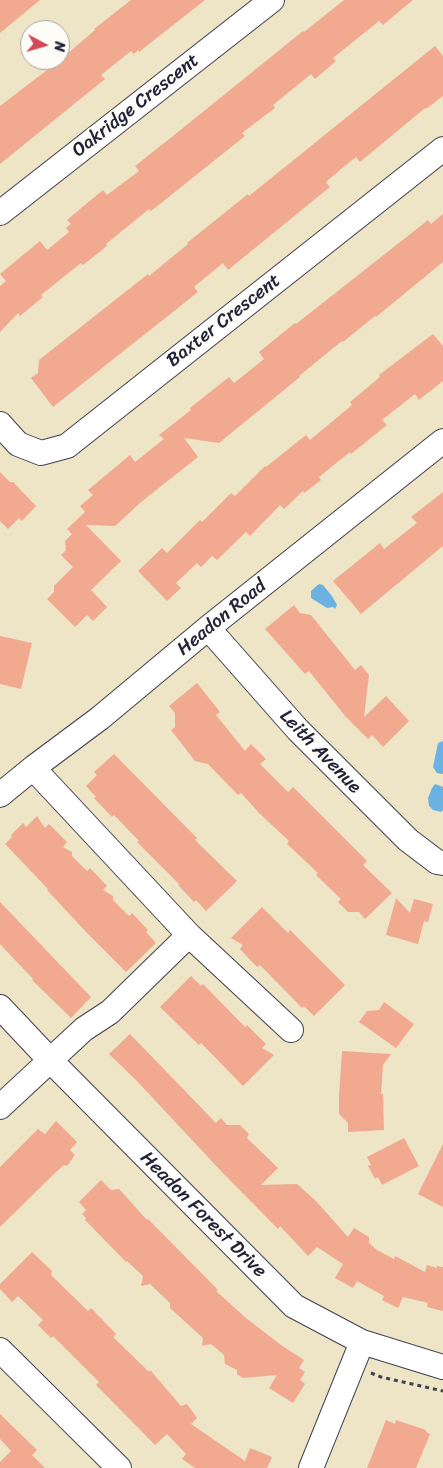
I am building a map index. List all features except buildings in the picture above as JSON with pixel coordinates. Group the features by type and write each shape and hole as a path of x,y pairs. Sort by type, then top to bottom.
{"street":[{"name":"Oakridge Crescent","path":"0,213 272,0"},
{"name":"Baxter Crescent","path":"0,424 18,444 41,453 67,446 443,149"},
{"name":"Headon Road","path":"0,795 100,718 208,628 443,441"},
{"name":"Leith Avenue","path":"208,628 298,730 408,840 437,862 443,863"},
{"path":"33,768 189,935 291,1030"},
{"path":"0,1107 84,1029 110,1012 189,935"},
{"name":"Headon Forest Drive","path":"0,1007 50,1060 294,1306 362,1342 443,1367"},
{"path":"311,1468 362,1342"},
{"path":"0,1350 119,1468"}],"water":[{"path":"319,584 323,585 332,596 337,605 335,609 333,607 327,608 311,598 311,591"},
{"path":"443,741 443,774 437,773 433,767 438,743"},
{"path":"435,784 443,787 443,810 441,812 433,810 429,806 428,798"}]}
